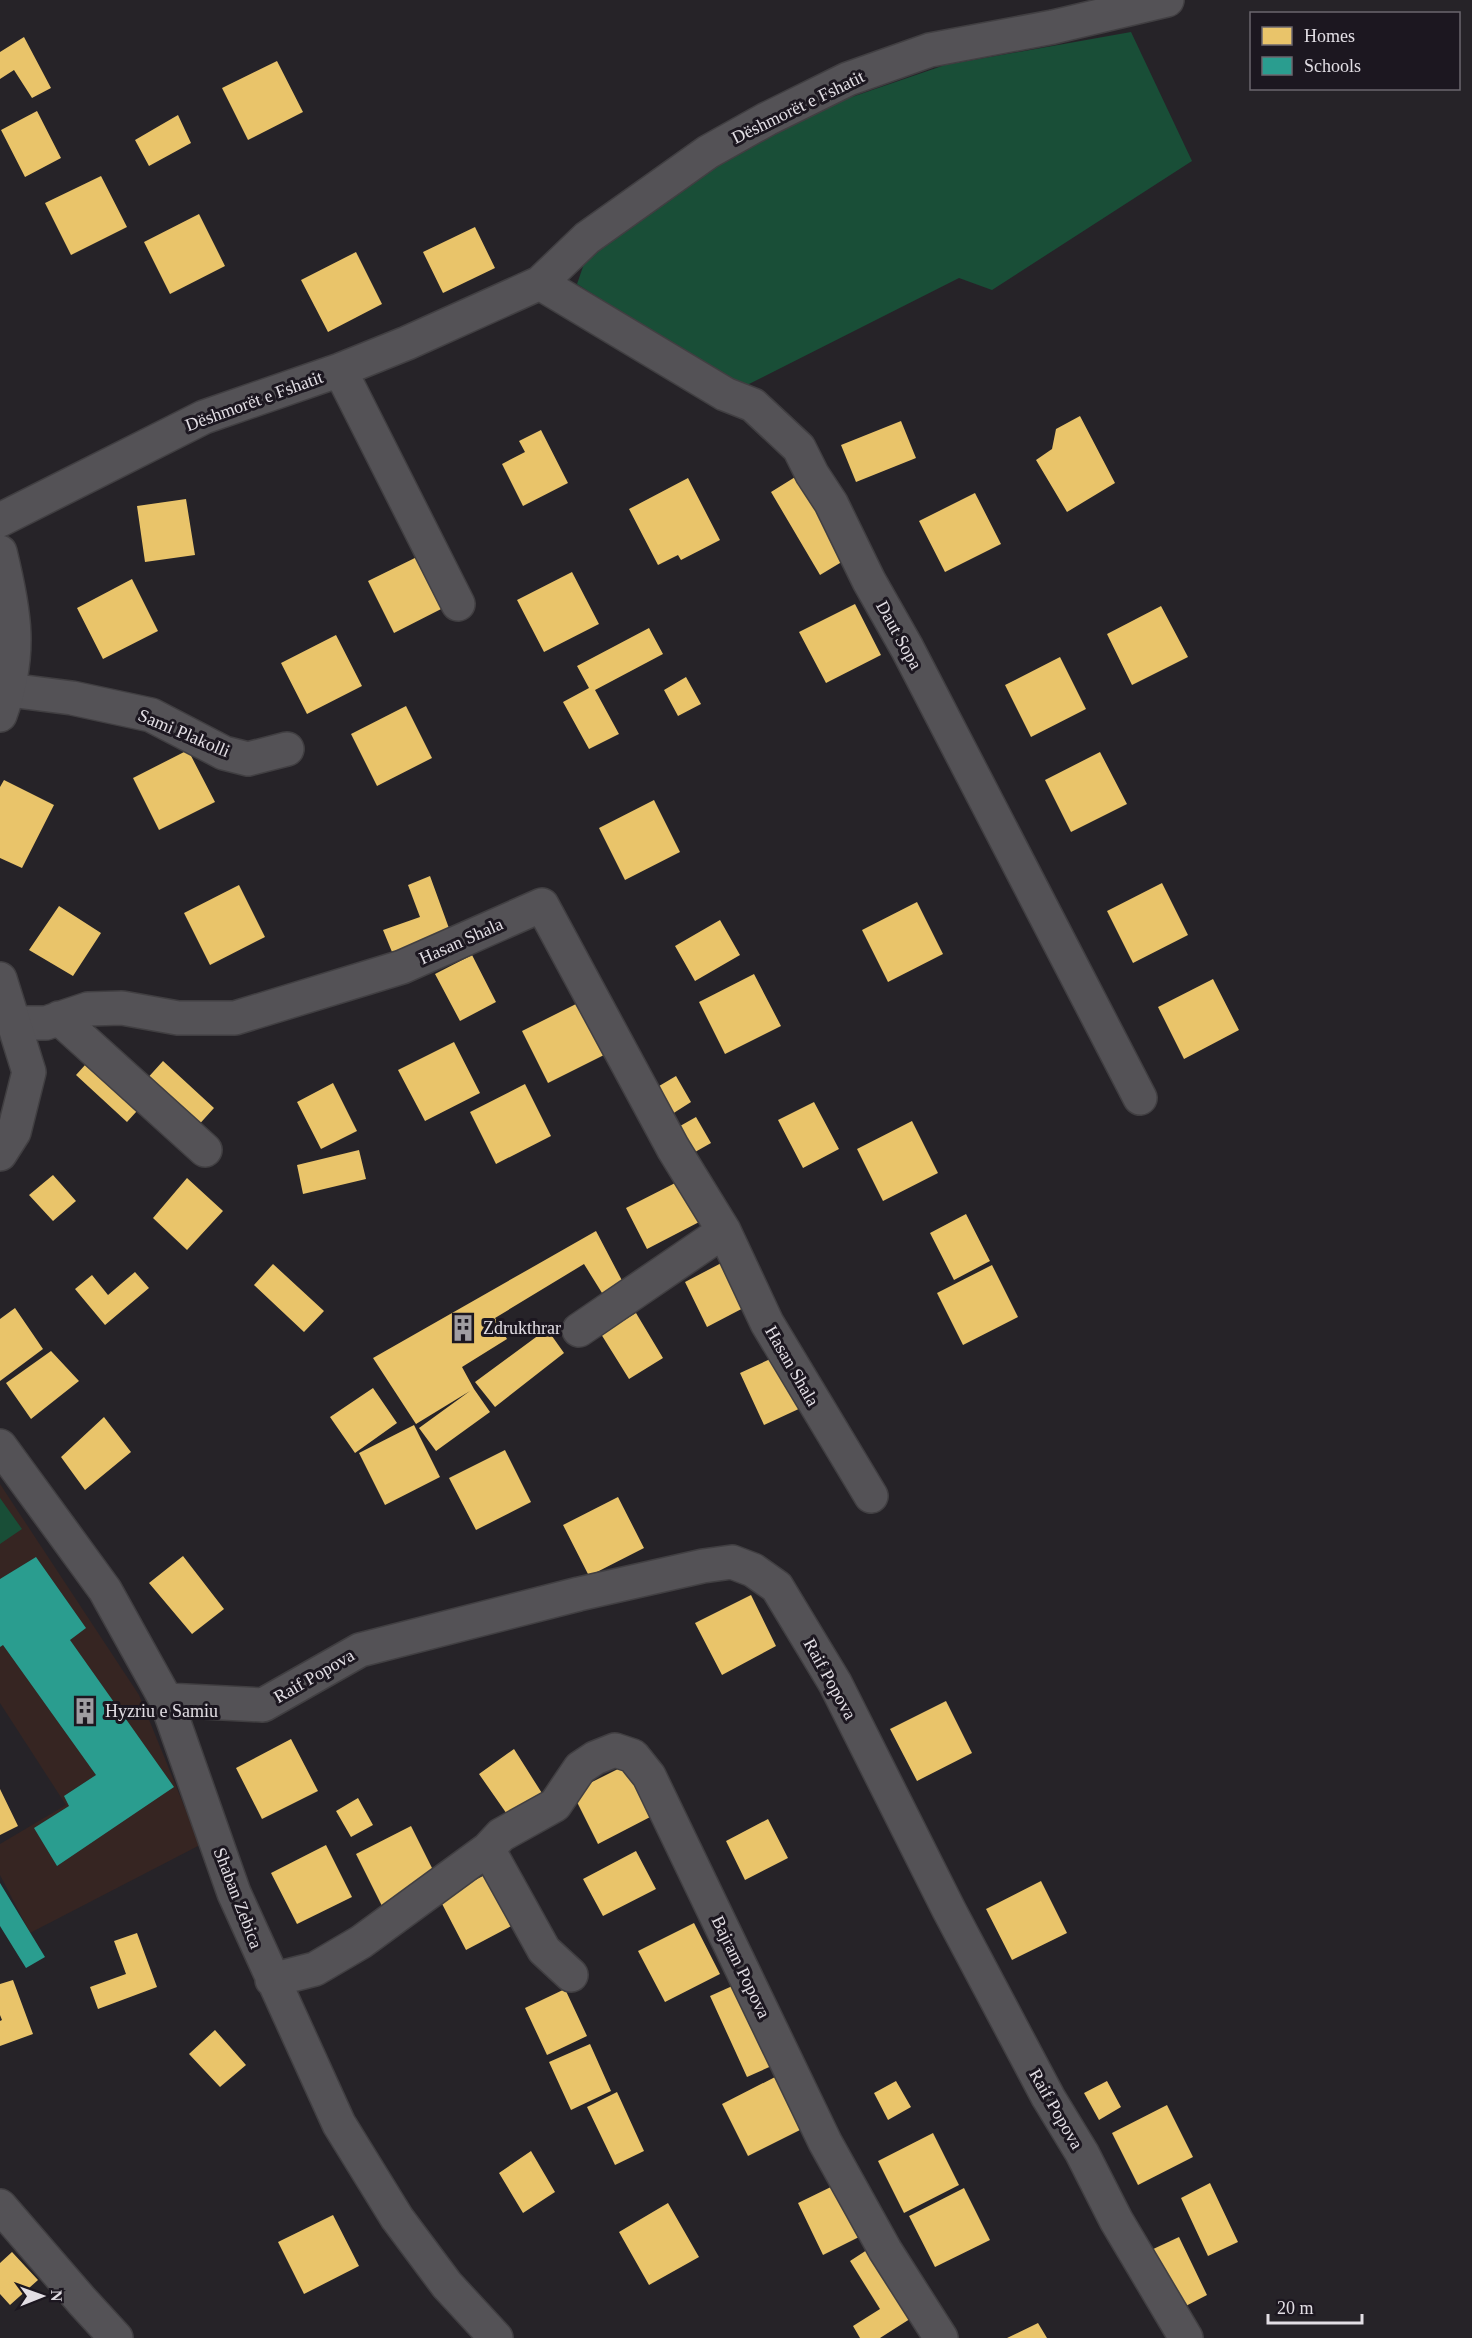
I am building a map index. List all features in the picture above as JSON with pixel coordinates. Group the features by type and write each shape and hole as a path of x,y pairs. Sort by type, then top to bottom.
{"street":[{"name":"Dëshmorët e Fshatit","path":"0,520 204,417 340,370 407,343 540,283 587,238 708,152 766,119 848,79 930,50 1053,27 1167,0"},
{"name":"Daut Sopa","path":"540,283 725,394 753,405 799,448 812,474 831,503 869,581 907,648 1140,1098"},
{"name":"Dëshmorët e Fshatit","path":"340,370 458,604"},
{"name":"Sami Plakolli","path":"0,552 13,603 15,652 5,703 72,698 151,715 224,753 248,759 287,749"},
{"name":"Hasan Shala","path":"14,1023 46,1023 88,1009 122,1008 178,1018 235,1018 402,968 542,905 673,1148 724,1231 767,1323 871,1496"},
{"path":"0,979 29,1072 14,1132 0,1154"},
{"path":"59,1018 205,1150"},
{"path":"579,1330 724,1231"},
{"name":"Shaban Zebica","path":"0,1446 105,1590 166,1700 234,1893 339,2124 397,2218 447,2285 496,2338"},
{"name":"Raif Popova","path":"166,1700 263,1705 360,1650 579,1594 703,1566 732,1562 753,1570 777,1587 835,1683 949,1910 1032,2067 1082,2153 1116,2220 1186,2338"},
{"name":"Bajram Popova","path":"272,1980 315,1969 361,1942 488,1849 501,1835 555,1804 580,1768 595,1758 615,1750 633,1756 649,1776 825,2142 885,2250 941,2338"},
{"path":"488,1849 544,1950 571,1975"},
{"path":"0,2206 116,2338"}],"shaded area":[{"path":"0,1484 139,1695 200,1845 30,1933 0,1875 0,1844 66,1805 0,1703"}],"green space":[{"path":"1131,32 1192,161 992,290 959,278 741,388 577,284 586,258 664,196 811,111 945,65"},
{"path":"0,1498 22,1529 0,1544"}],"building: Homes":[{"path":"24,37 51,88 32,98 14,70 0,79 0,52"},
{"path":"277,61 303,112 248,140 222,88"},
{"path":"37,111 61,158 25,177 1,130"},
{"path":"178,115 191,143 149,166 135,140"},
{"path":"101,176 127,227 71,255 45,203"},
{"path":"199,214 225,266 170,294 144,242"},
{"path":"475,227 495,268 443,293 423,252"},
{"path":"356,252 382,304 328,332 301,280"},
{"path":"1080,416 1115,483 1067,512 1036,460 1052,449 1056,429"},
{"path":"901,421 916,458 856,482 841,445"},
{"path":"541,430 568,483 523,506 502,464 525,452 519,441"},
{"path":"800,474 850,557 820,575 771,492"},
{"path":"688,478 720,540 681,560 678,555 658,565 629,509"},
{"path":"975,493 1001,544 945,572 919,521"},
{"path":"186,499 195,555 145,562 137,506"},
{"path":"423,554 449,605 394,633 368,581"},
{"path":"572,572 599,624 544,652 517,600"},
{"path":"132,579 158,631 103,659 77,608"},
{"path":"855,604 881,655 826,683 799,632"},
{"path":"1161,606 1188,657 1132,685 1107,634"},
{"path":"649,628 663,654 595,690 619,734 589,749 563,702 589,688 577,666"},
{"path":"336,635 362,686 307,714 281,663"},
{"path":"1060,657 1086,709 1031,737 1005,685"},
{"path":"686,677 701,704 678,716 664,690"},
{"path":"406,706 432,758 377,786 351,734"},
{"path":"188,750 215,802 159,830 133,778"},
{"path":"1100,752 1127,804 1071,832 1045,780"},
{"path":"4,780 54,805 22,868 0,858 0,787"},
{"path":"654,800 680,852 625,880 599,828"},
{"path":"430,876 450,931 392,952 383,930 420,917 408,885"},
{"path":"1162,883 1188,935 1133,963 1107,911"},
{"path":"239,885 265,937 210,965 184,913"},
{"path":"917,902 943,954 888,982 862,930"},
{"path":"59,906 101,933 73,976 29,950"},
{"path":"720,920 740,955 695,981 675,946"},
{"path":"472,955 496,1002 460,1021 435,974"},
{"path":"754,974 781,1026 725,1054 699,1002"},
{"path":"1213,979 1239,1030 1184,1059 1158,1007"},
{"path":"578,1003 604,1055 548,1083 522,1031"},
{"path":"454,1042 480,1093 425,1121 398,1070"},
{"path":"95,1054 146,1101 127,1122 76,1075"},
{"path":"163,1061 214,1108 195,1129 144,1082"},
{"path":"676,1076 691,1102 669,1116 654,1089"},
{"path":"333,1083 357,1131 321,1149 297,1102"},
{"path":"525,1084 551,1136 496,1164 470,1112"},
{"path":"814,1102 839,1149 803,1168 778,1120"},
{"path":"696,1117 711,1143 688,1156 673,1130"},
{"path":"912,1121 938,1173 883,1201 857,1149"},
{"path":"359,1150 366,1179 303,1194 297,1165"},
{"path":"53,1175 76,1201 53,1221 29,1195"},
{"path":"187,1178 223,1211 187,1250 153,1218"},
{"path":"681,1180 703,1220 647,1249 626,1208"},
{"path":"966,1214 990,1261 954,1280 930,1233"},
{"name":"Zdrukthrar","path":"596,1231 627,1290 607,1301 584,1264 495,1318 507,1339 462,1367 490,1412 436,1451 419,1428 470,1391 416,1424 373,1358"},
{"path":"729,1259 751,1304 707,1327 685,1282"},
{"path":"273,1264 324,1311 304,1332 254,1285"},
{"path":"992,1265 1018,1317 963,1345 937,1293"},
{"path":"135,1272 149,1288 105,1325 75,1289 92,1275 108,1295"},
{"path":"15,1308 43,1349 0,1381 0,1319"},
{"path":"636,1313 663,1358 629,1379 601,1334"},
{"path":"547,1329 564,1353 495,1407 475,1382"},
{"path":"51,1351 79,1381 31,1419 6,1383"},
{"path":"779,1355 803,1407 764,1425 740,1373"},
{"path":"373,1388 397,1423 355,1453 330,1417"},
{"path":"104,1417 131,1452 85,1490 61,1457"},
{"path":"414,1425 440,1477 385,1505 359,1453"},
{"path":"505,1450 531,1502 476,1530 449,1478"},
{"path":"618,1497 644,1548 589,1576 563,1525"},
{"path":"183,1556 224,1609 192,1634 149,1583"},
{"path":"751,1595 776,1646 722,1675 695,1623"},
{"path":"946,1701 972,1753 917,1781 890,1729"},
{"path":"291,1739 318,1791 262,1819 236,1768"},
{"path":"514,1749 545,1798 509,1817 479,1774"},
{"path":"628,1764 654,1815 598,1844 572,1792"},
{"path":"0,1789 18,1826 0,1835"},
{"path":"358,1798 373,1825 351,1837 336,1811"},
{"path":"768,1819 788,1858 745,1880 726,1841"},
{"path":"411,1826 437,1878 382,1906 356,1854"},
{"path":"326,1845 352,1897 297,1924 271,1873"},
{"path":"636,1851 656,1889 603,1916 583,1879"},
{"path":"495,1870 521,1921 466,1950 439,1898"},
{"path":"1041,1881 1067,1933 1012,1960 986,1909"},
{"path":"694,1923 720,1974 665,2002 638,1951"},
{"path":"137,1933 157,1987 98,2009 90,1987 126,1974 114,1941"},
{"path":"13,1980 33,2034 0,2046 0,2021 2,2020 0,1984"},
{"path":"739,1983 776,2064 747,2077 710,1996"},
{"path":"565,1989 587,2036 547,2055 525,2008"},
{"path":"215,2030 246,2065 220,2087 189,2054"},
{"path":"590,2044 611,2091 571,2110 549,2062"},
{"path":"777,2076 804,2128 748,2156 722,2104"},
{"path":"896,2081 911,2107 888,2120 874,2093"},
{"path":"1107,2081 1121,2107 1099,2120 1084,2093"},
{"path":"617,2092 644,2151 615,2165 587,2107"},
{"path":"1167,2105 1193,2157 1138,2185 1112,2133"},
{"path":"933,2133 959,2185 904,2213 878,2161"},
{"path":"531,2151 555,2192 523,2213 499,2173"},
{"path":"1210,2183 1238,2242 1208,2256 1181,2198"},
{"path":"837,2184 861,2236 823,2255 798,2203"},
{"path":"964,2188 990,2240 935,2267 909,2216"},
{"path":"668,2203 699,2257 649,2285 619,2232"},
{"path":"333,2215 359,2266 304,2294 278,2242"},
{"path":"1179,2237 1207,2295 1178,2310 1149,2251"},
{"path":"870,2248 913,2317 880,2338 860,2338 853,2326 880,2309 850,2261"},
{"path":"12,2252 38,2280 10,2305 0,2294 0,2263"},
{"path":"1038,2323 1047,2338 1007,2338"}],"building: Schools":[{"name":"Hyzriu e Samiu","path":"36,1557 86,1628 70,1640 174,1787 57,1866 34,1828 69,1806 64,1796 96,1775 3,1645 0,1647 0,1579"},
{"path":"0,1883 45,1957 26,1968 0,1926"}],"place":[{"name":"Zdrukthrar","path":"463,1328"},
{"name":"Hyzriu e Samiu","path":"85,1711"}]}
